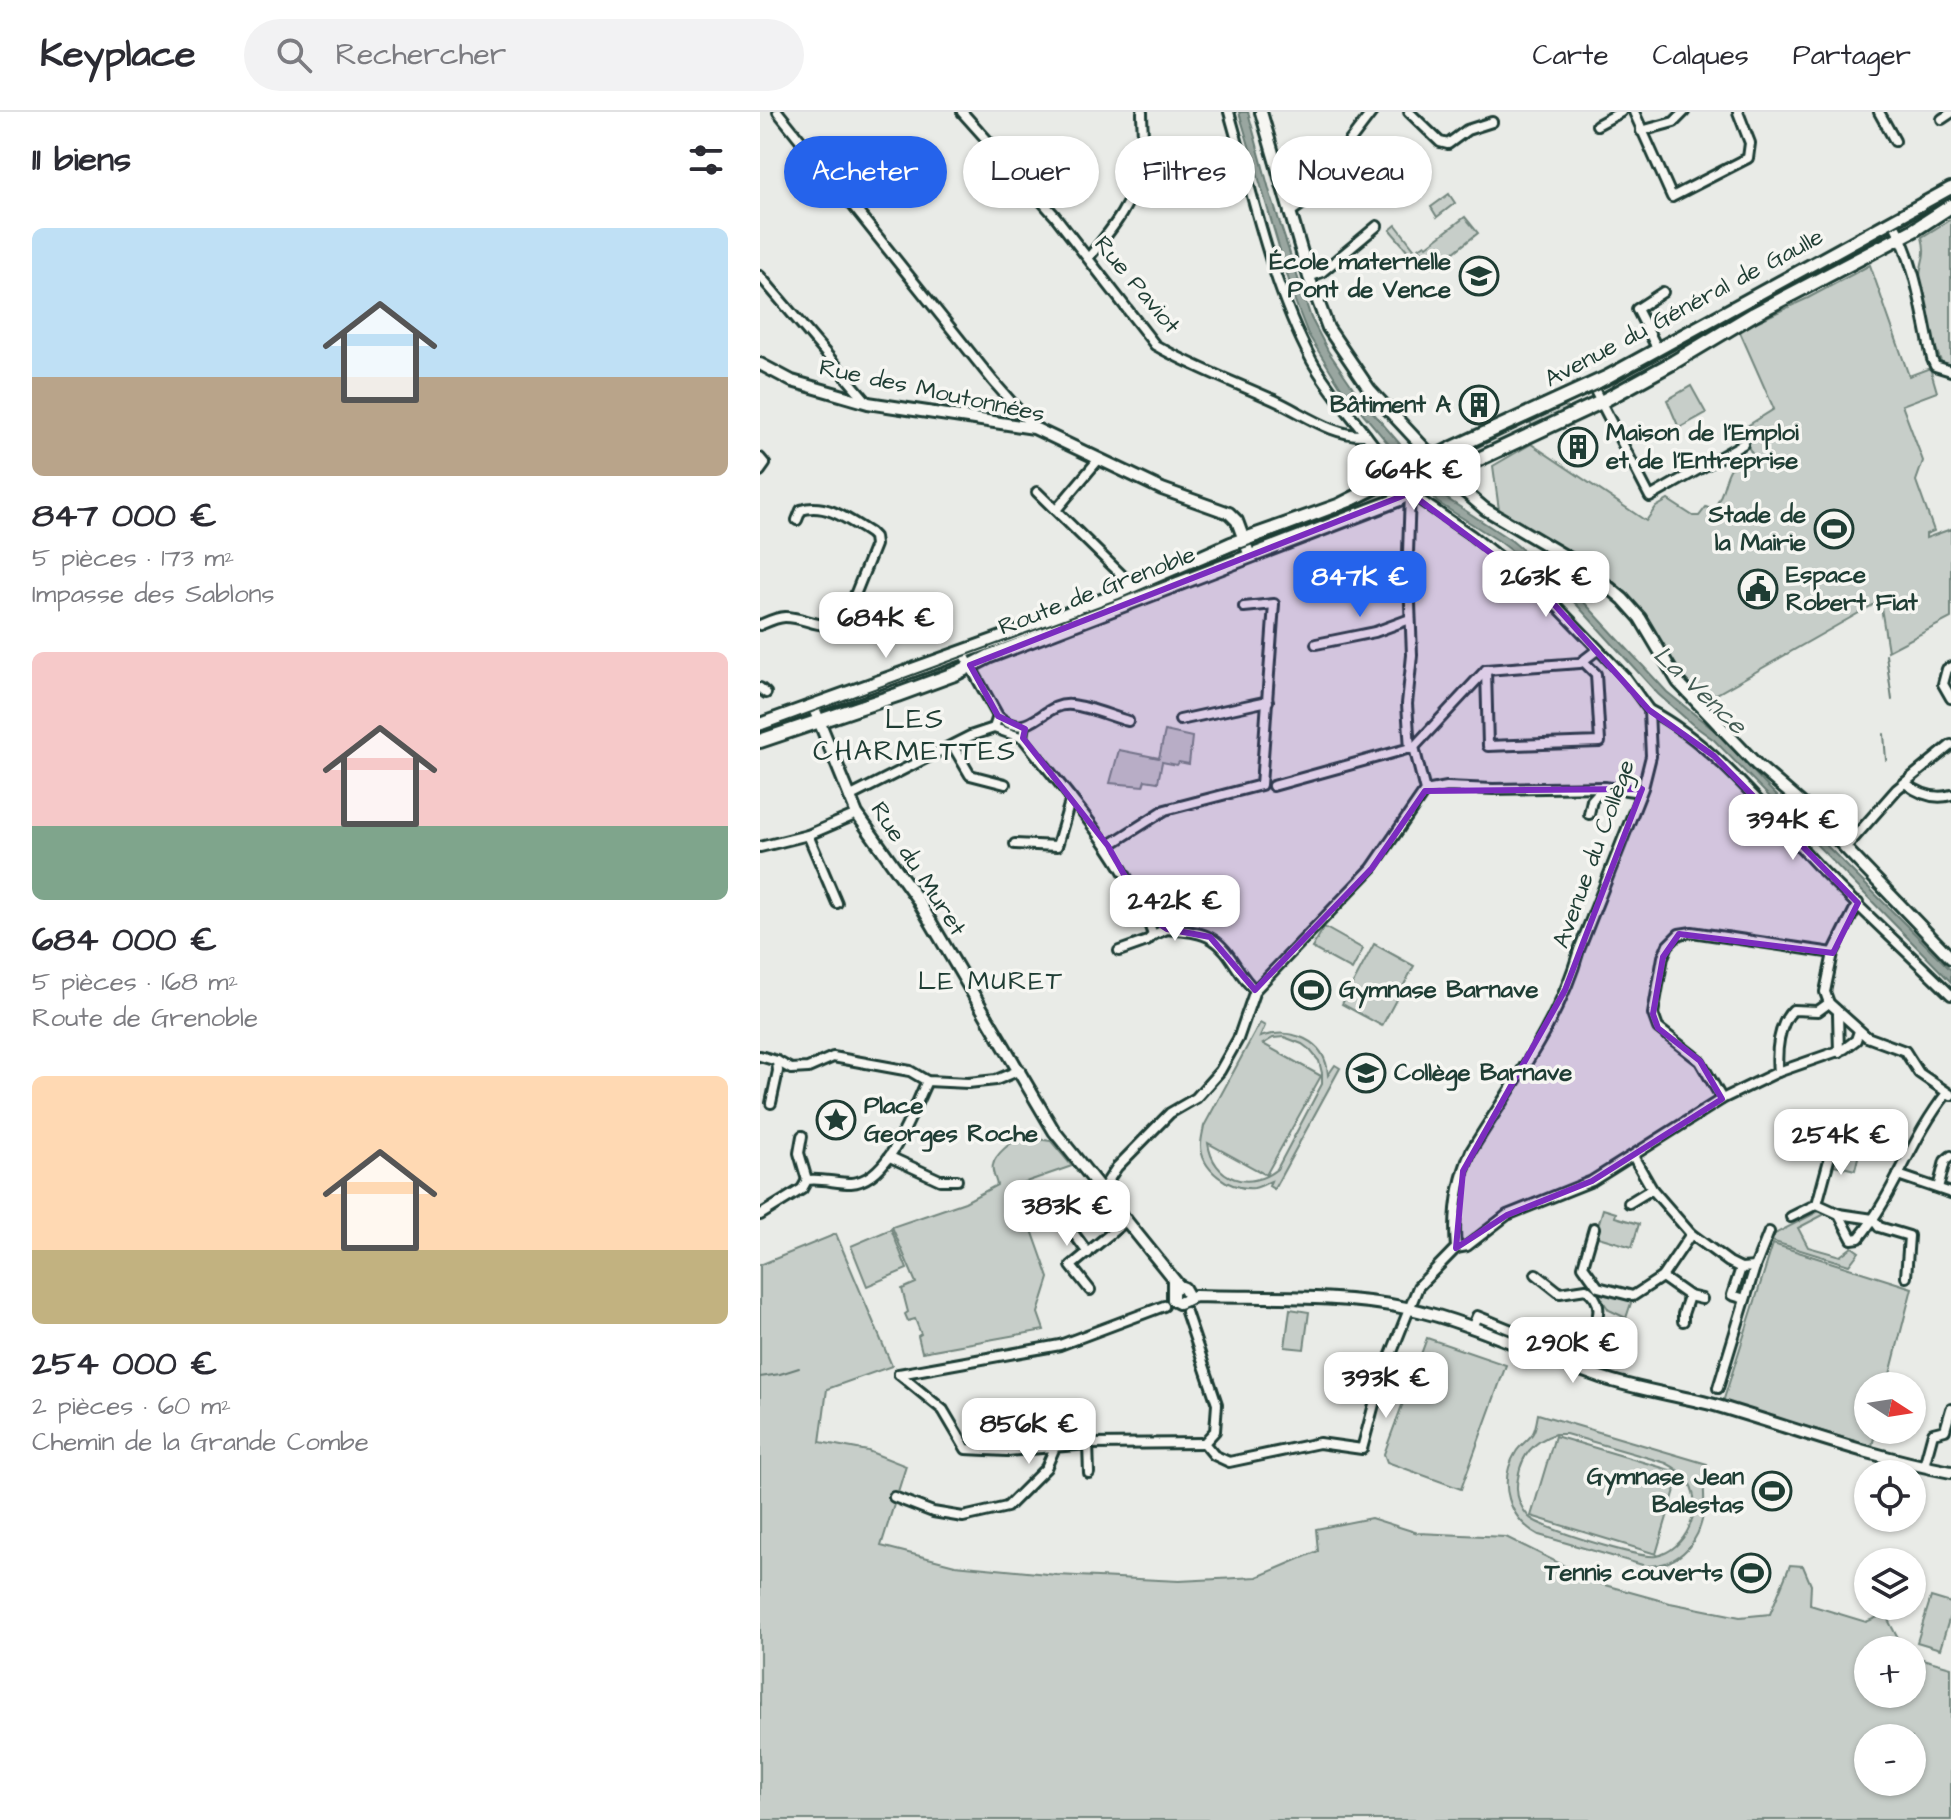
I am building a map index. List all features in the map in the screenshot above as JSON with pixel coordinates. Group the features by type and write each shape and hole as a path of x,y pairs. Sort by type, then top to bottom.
{"main road":[{"name":"Avenue du Général de Gaulle","path":"1430,460 1592,385 1951,189"},
{"name":"Avenue du Général de Gaulle","path":"1444,476 1601,402 1754,314 1901,237 1951,206"},
{"name":"Route de Grenoble","path":"760,725 963,653 1134,587 1244,539 1338,506 1430,460"},
{"name":"Route de Grenoble","path":"760,741 957,673 970,665 1416,490 1444,476"}],"street":[{"path":"778,112 1034,428"},
{"name":"Rue Paviot","path":"962,112 1089,257 1155,345 1318,423 1353,436 1366,435"},
{"path":"1089,257 1121,219 1133,191 1142,161 1142,112"},
{"path":"1229,112 1294,323 1328,386 1366,435 1416,490 1543,592 1625,677 1649,710 1675,723 1714,756 1951,995"},
{"path":"1261,112 1289,213 1328,328 1364,382 1444,476 1485,509 1587,569 1623,599 1640,618 1678,682 1757,765 1807,808 1951,958"},
{"path":"1289,213 1302,204 1372,112"},
{"path":"1409,112 1440,142 1448,144 1467,130 1492,122"},
{"path":"1597,125 1621,112"},
{"path":"1634,112 1672,197 1748,158 1750,143 1738,112"},
{"path":"1641,131 1674,122 1684,112"},
{"path":"1879,112 1895,141"},
{"path":"1942,119 1951,113"},
{"path":"1893,222 1912,263 1932,359 1935,366 1951,371"},
{"path":"1309,277 1322,272 1377,226"},
{"path":"760,276 868,403"},
{"path":"1658,350 1637,309 1663,292"},
{"name":"Rue des Moutonnées","path":"760,364 792,381 868,403 1034,428 1162,489 1229,513 1237,521 1250,556"},
{"path":"1592,385 1650,497 1743,444"},
{"path":"760,458 765,464 760,471"},
{"path":"1056,510 1099,459"},
{"path":"1416,490 1408,520 1412,655 1407,704 1412,748 1425,791"},
{"name":"Route de Grenoble","path":"1037,492 1134,587"},
{"path":"760,625 784,617 831,626 838,623 847,615 875,545 870,533 839,514 820,507 801,510 797,520"},
{"path":"1108,846 1165,810 1261,785 1274,604 1244,607"},
{"path":"1316,644 1375,632 1410,619"},
{"path":"1273,786 1412,748 1486,670 1584,662 1597,650"},
{"path":"963,653 998,716 1007,724 1025,725 1059,705 1073,705 1128,721"},
{"path":"1486,670 1488,746 1600,742 1596,674 1584,662"},
{"path":"1951,667 1947,669 1943,684 1951,698"},
{"path":"1180,720 1268,701"},
{"name":"Rue du Muret","path":"813,706 857,814 916,897 1054,1131 1127,1220 1180,1297"},
{"name":"Avenue du Collège","path":"1456,1248 1457,1206 1463,1171 1471,1151 1548,1026 1565,990 1641,792 1651,756 1649,710"},
{"path":"994,728 998,716"},
{"path":"1023,738 1025,725"},
{"path":"849,797 994,728 1023,738 1108,846 1147,916 1153,935"},
{"path":"1845,848 1905,783 1951,745"},
{"path":"953,746 970,775 1005,784"},
{"path":"1905,783 1923,794 1951,795"},
{"path":"1102,1190 1117,1167 1170,1113 1196,1098 1220,1071 1238,1039 1255,990 1372,868 1425,791 1447,787 1604,787 1641,792"},
{"path":"1589,814 1592,800 1604,787"},
{"path":"1015,844 1057,846 1071,798"},
{"path":"760,847 808,835 857,814"},
{"path":"808,835 837,903"},
{"path":"1839,1214 1852,1239 1859,1238 1887,1200 1915,1141 1949,1094 1919,1073 1905,1051 1859,1031 1829,1003 1825,992 1833,953 1858,903"},
{"path":"1147,916 1167,929"},
{"path":"1119,951 1147,941 1167,929 1210,937 1219,943 1247,984 1255,990"},
{"path":"1722,1099 1700,1061 1658,1028 1653,1014 1668,945 1679,934 1692,932 1833,953"},
{"path":"1778,1072 1778,1046 1786,1017 1793,1010 1818,1011 1829,1003"},
{"path":"1838,1014 1839,1052"},
{"path":"1204,1443 1214,1455 1229,1462 1319,1443 1362,1449 1380,1382 1418,1287 1456,1248 1467,1246 1507,1215 1592,1181 1722,1099 1778,1072 1839,1052 1856,1040 1859,1031"},
{"path":"760,1056 786,1068 801,1070 833,1057 910,1071 927,1081 968,1083 996,1080 1020,1070"},
{"path":"771,1103 780,1063"},
{"path":"807,1180 822,1178 852,1183 873,1175 890,1157 927,1081"},
{"path":"760,1215 802,1189 807,1180 799,1153 802,1136"},
{"path":"1791,1217 1817,1204 1833,1145 1850,1137"},
{"path":"1633,1156 1652,1189 1691,1234 1741,1268 1755,1267"},
{"path":"1938,1188 1945,1161 1951,1156"},
{"path":"890,1157 940,1180 957,1180"},
{"path":"1898,1175 1951,1193"},
{"path":"1629,1203 1652,1189"},
{"path":"1817,1204 1839,1214 1873,1219 1879,1227 1909,1236 1906,1277"},
{"path":"1845,1226 1856,1217"},
{"path":"1090,1290 1071,1266 1127,1220"},
{"path":"1066,1223 1088,1253"},
{"path":"1594,1228 1583,1266 1598,1287 1633,1296 1662,1277 1691,1234"},
{"path":"1718,1388 1764,1238 1769,1232"},
{"path":"1741,1268 1732,1295 1745,1299"},
{"path":"1472,1328 1477,1316 1561,1350 1574,1345 1599,1316 1600,1307 1596,1298 1586,1289 1560,1293 1536,1274"},
{"path":"1662,1277 1689,1296 1702,1299"},
{"path":"1683,1321 1689,1296"},
{"path":"1180,1297 1217,1404 1215,1431 1204,1443 1088,1444 1007,1451 966,1449 943,1410 899,1374 1060,1345 1180,1297 1367,1302 1409,1309 1472,1328 1602,1378 1718,1406 1834,1444 1899,1460"},
{"path":"1926,1460 1933,1433 1945,1430 1951,1409"},
{"path":"1088,1444 1089,1473"},
{"path":"894,1497 933,1512 963,1517 1007,1507 1046,1468 1055,1447"},
{"path":"1926,1466 1951,1472"}],"highlighted area":[{"path":"1410,493 1543,592 1649,710 1714,756 1858,903 1833,953 1679,934 1663,957 1653,1014 1658,1028 1700,1061 1722,1099 1592,1181 1507,1215 1456,1248 1463,1171 1565,990 1642,789 1425,791 1372,868 1255,990 1210,937 1167,929 1147,916 1108,846 1023,738 1025,729 998,716 970,665"}],"shaded area":[{"path":"1239,112 1248,112 1255,136 1246,136"},
{"path":"1255,138 1271,196 1271,208 1275,208 1311,318 1328,351 1358,395 1446,498 1512,541 1581,599 1667,692 1720,735 1951,970 1951,982 1714,740 1658,694 1577,605 1548,578 1499,541 1437,502 1340,386 1308,334 1295,301 1255,166"},
{"path":"1449,194 1455,203 1437,217 1432,206"},
{"path":"1465,217 1478,233 1434,268 1419,248 1425,244 1427,246"},
{"path":"1951,219 1951,367 1944,367 1925,312 1920,275 1924,250 1922,237"},
{"path":"1396,225 1423,260 1419,264 1390,230"},
{"path":"1882,232 1886,241 1695,345 1690,336"},
{"path":"1870,265 1909,376 1930,368 1937,392 1902,405 1923,461 1916,481 1934,531 1926,534 1926,538 1951,529 1951,618 1888,651 1880,601 1706,700 1683,677 1621,590 1598,572 1534,535 1499,510 1493,466 1531,444 1646,521 1656,507 1668,500 1693,516 1699,516 1706,507 1713,510 1732,467 1745,455 1754,457 1739,431 1774,409 1739,330"},
{"path":"1686,339 1691,347 1619,385 1617,389 1611,379"},
{"path":"1691,386 1706,413 1679,428 1667,400"},
{"path":"1563,403 1569,412 1534,431 1528,417"},
{"path":"1387,485 1391,497 1262,546 1260,539"},
{"path":"1230,548 1233,557 973,658 972,652"},
{"path":"950,659 954,671 899,691 895,680"},
{"path":"1165,731 1192,737 1189,764 1162,762 1158,782 1145,780 1143,786 1110,783 1119,750 1159,758"},
{"path":"1324,927 1363,949 1352,970 1312,948"},
{"path":"1374,944 1414,966 1382,1026 1342,1004"},
{"path":"1260,1023 1265,1026 1260,1037 1294,1035 1321,1052 1328,1075 1335,1065 1340,1068 1274,1189 1269,1186 1271,1181 1245,1188 1218,1177 1202,1154 1204,1126","holes":["1284,1037 1302,1044 1319,1061 1322,1073 1322,1084 1277,1169 1266,1176 1255,1180 1244,1181 1225,1174 1211,1156 1208,1143 1266,1175 1321,1076 1263,1044 1273,1038"]},
{"path":"1022,1137 1051,1141 1072,1166 1020,1184 1021,1199 1049,1278 1038,1313 1044,1330 922,1352 918,1336 921,1334 915,1319 908,1321 905,1314 908,1312 902,1289 916,1283 892,1227 965,1202 997,1185 994,1161 1004,1148"},
{"path":"1853,1140 1859,1142 1860,1149 1855,1170 1830,1164 1834,1149"},
{"path":"1603,1209 1616,1213 1615,1217 1639,1224 1632,1247 1595,1236"},
{"path":"1821,1210 1827,1213 1798,1228 1808,1247 1840,1256 1852,1247 1859,1252 1849,1265 1768,1240"},
{"path":"891,1229 907,1269 867,1286 851,1246"},
{"path":"836,1234 892,1366 827,1389 820,1442 868,1451 906,1466 881,1546 955,1565 1057,1575 1179,1581 1257,1577 1318,1551 1316,1529 1371,1518 1418,1533 1506,1537 1601,1584 1670,1603 1740,1617 1770,1614 1790,1565 1803,1566 1811,1585 1810,1605 1854,1620 1888,1620 1897,1636 1854,1636 1854,1708 1926,1708 1926,1660 1951,1667 1951,1820 760,1820 760,1265"},
{"path":"1773,1244 1912,1288 1891,1372 1854,1372 1854,1441 1723,1402"},
{"path":"1594,1288 1632,1300 1626,1318 1609,1310"},
{"path":"1290,1309 1309,1312 1304,1349 1285,1347"},
{"path":"1427,1338 1506,1365 1461,1489 1387,1462 1384,1454"},
{"path":"1538,1414 1707,1464 1702,1518 1699,1530 1687,1549 1670,1561 1646,1566 1539,1535 1520,1520 1509,1499 1507,1476 1516,1452 1533,1433","holes":["1555,1434 1566,1434 1666,1463 1682,1473 1689,1482 1694,1504 1689,1527 1676,1546 1656,1556 1631,1553 1570,1535 1529,1517 1520,1504 1518,1494 1522,1463 1530,1450 1541,1441"]},
{"path":"1555,1436 1680,1473 1656,1554 1531,1516"},
{"path":"1931,1597 1951,1603 1940,1649 1926,1645 1926,1636 1919,1636"}],"waterway":[{"path":"1886,655 1892,700"},
{"path":"1884,734 1886,760"},
{"path":"760,1377 799,1368"}],"tram line":[{"path":"760,731 1119,599 1208,561 1356,505 1597,390 1951,195"}],"place":[{"name":"École maternelle Pont de Vence","path":"1479,276"},
{"name":"Bâtiment A","path":"1479,405"},
{"name":"Maison de l'Emploi et de l'Entreprise","path":"1578,447"},
{"name":"Stade de la Mairie","path":"1834,529"},
{"name":"Espace Robert Fiat","path":"1758,589"},
{"name":"Gymnase Barnave","path":"1311,990"},
{"name":"Collège Barnave","path":"1366,1073"},
{"name":"Place Georges Roche","path":"836,1120"},
{"name":"Gymnase Jean Balestas","path":"1772,1491"},
{"name":"Tennis couverts","path":"1751,1573"}],"district":[{"name":"LES CHARMETTES","path":"915,735"},
{"name":"LE MURET","path":"991,981"}],"water label":[{"name":"La Vence","path":"1700,690"}]}
